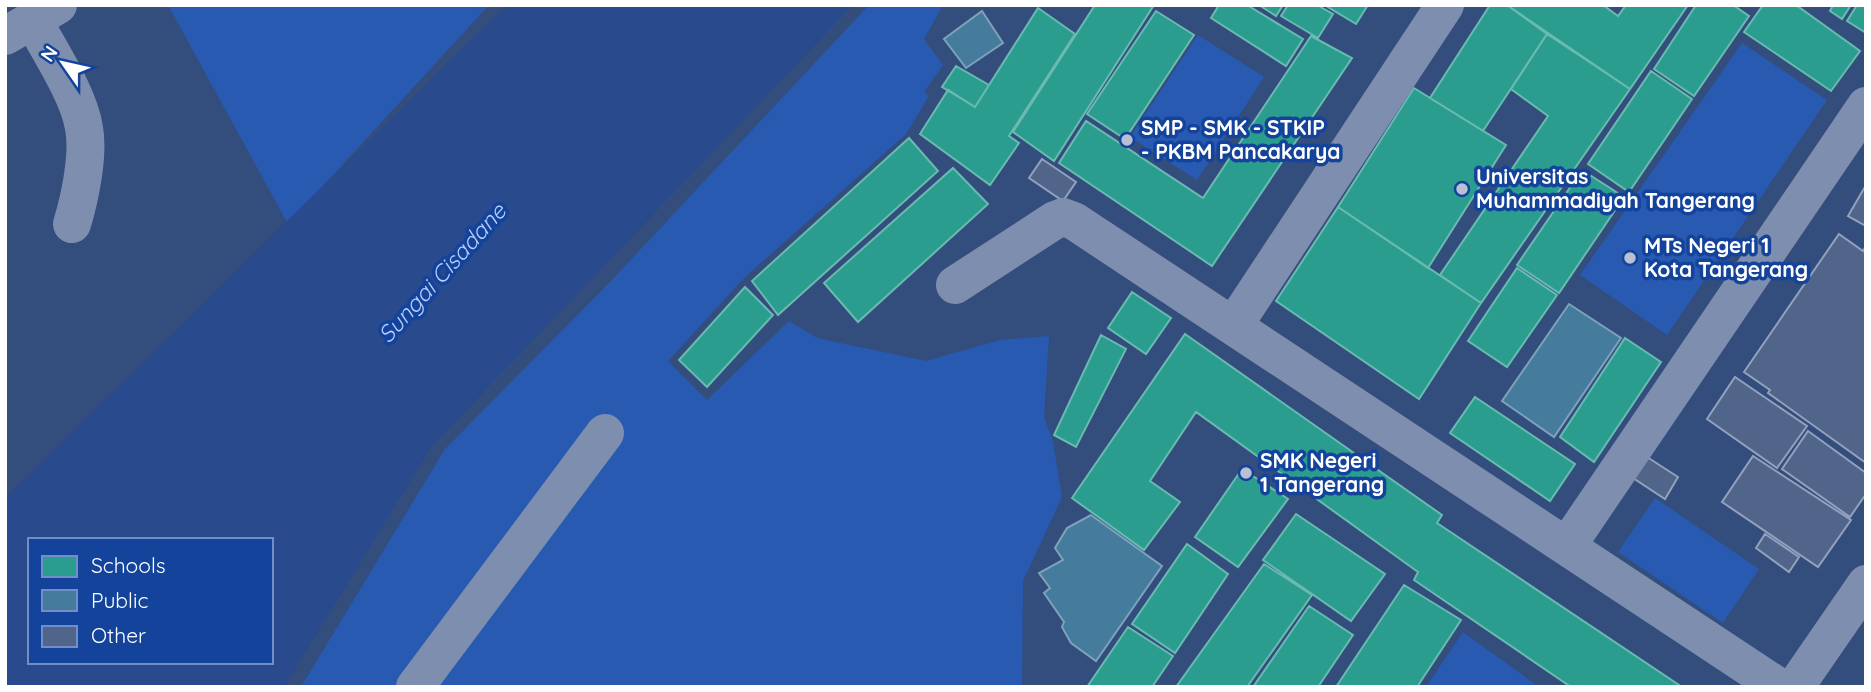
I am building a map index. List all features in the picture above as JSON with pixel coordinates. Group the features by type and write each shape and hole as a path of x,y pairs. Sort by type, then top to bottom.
{"street":[{"path":"1234,325 1445,5"},
{"path":"32,20 79,108 85,130 80,196 72,224"},
{"path":"1567,546 1866,106"},
{"path":"955,285 1055,220 1063,217 1074,221 1779,687"},
{"path":"415,687 605,433"},
{"path":"1795,687 1866,584"}],"shaded area":[{"path":"168,5 489,5 288,224"},
{"path":"869,5 943,5 924,39 943,65 924,92 929,96 906,134 744,278 668,361 707,400 789,321 817,338 926,361 1000,340 1049,336 1044,417 1053,442 1062,497 1023,581 1022,687 301,687 445,449 611,281"},
{"path":"1198,35 1264,77 1197,180 1130,137"},
{"path":"1742,43 1827,100 1667,335 1580,275"},
{"path":"1655,498 1759,569 1723,623 1618,552"},
{"path":"1463,632 1539,687 1426,687"}],"water":[{"name":"Sungai Cisadane","path":"507,5 853,5 431,447 284,687 5,687 6,497"}],"building: Schools":[{"path":"1095,5 1154,5 1054,161 1013,132"},
{"path":"1219,5 1247,5 1303,39 1286,66 1211,18"},
{"path":"1259,5 1283,5 1276,16"},
{"path":"1288,5 1317,5 1333,14 1318,38 1281,16"},
{"path":"1368,5 1356,24 1328,7"},
{"path":"1490,5 1507,5 1547,34 1483,131 1430,98"},
{"path":"1507,5 1603,5 1618,16 1626,5 1688,5 1630,89"},
{"path":"1696,5 1733,5 1749,16 1694,96 1654,69"},
{"path":"1763,5 1796,5 1860,51 1831,91 1744,32"},
{"path":"1833,5 1851,5 1842,19 1830,11"},
{"path":"1857,5 1866,5 1866,33 1847,21"},
{"path":"1038,8 1075,34 1009,136 1019,143 990,185 920,134 948,90 975,107"},
{"path":"1156,11 1194,35 1125,139 1087,114"},
{"path":"1547,34 1630,89 1481,303 1440,275 1548,116 1511,89"},
{"path":"1311,36 1352,58 1212,266 1059,163 1086,121 1203,198"},
{"path":"956,66 989,85 975,107 942,87"},
{"path":"1651,71 1692,99 1629,192 1588,164"},
{"path":"1414,88 1506,145 1428,268 1338,207"},
{"path":"909,138 938,171 778,315 752,281"},
{"path":"953,168 988,204 858,322 824,283"},
{"path":"1582,170 1624,197 1559,293 1517,265"},
{"path":"1338,207 1481,303 1419,399 1276,301"},
{"path":"1517,268 1557,295 1507,367 1468,341"},
{"path":"745,287 773,315 707,387 679,360"},
{"path":"1132,292 1171,318 1146,354 1108,328"},
{"path":"1185,334 1442,515 1437,523 1682,687 1571,687 1414,580 1418,572 1196,412 1150,481 1180,502 1144,550 1072,498"},
{"path":"1101,335 1126,349 1076,447 1054,435"},
{"path":"1625,338 1661,362 1594,462 1560,437"},
{"path":"1475,397 1575,464 1550,501 1450,433"},
{"path":"1242,469 1288,499 1238,567 1195,537"},
{"path":"1296,514 1385,574 1351,621 1263,560"},
{"path":"1187,544 1228,574 1175,653 1132,624"},
{"path":"1264,564 1312,595 1247,687 1176,687"},
{"path":"1404,585 1461,620 1417,687 1336,687"},
{"path":"1309,606 1353,635 1318,687 1253,687"},
{"path":"1128,627 1173,656 1152,687 1087,687"}],"building: Public":[{"path":"982,11 1003,43 966,68 944,39"},
{"path":"1569,304 1621,338 1554,437 1502,401"},
{"path":"1091,515 1162,566 1096,661 1071,643 1062,627 1064,622 1044,593 1050,588 1039,573 1063,560 1055,548 1067,528"}],"building: Other":[{"path":"1042,159 1076,182 1063,201 1029,178"},
{"path":"1866,185 1866,226 1848,216"},
{"path":"1839,234 1863,251 1866,246 1866,463 1768,393 1770,390 1744,372"},
{"path":"1735,377 1807,426 1777,468 1707,419"},
{"path":"1808,431 1866,473 1866,494 1850,517 1782,469"},
{"path":"1753,456 1851,520 1818,567 1722,502"},
{"path":"1647,457 1678,477 1665,499 1633,478"},
{"path":"1765,534 1799,557 1789,572 1756,548"}],"place":[{"name":"SMP - SMK - STKIP - PKBM Pancakarya","path":"1127,140"},
{"name":"Universitas Muhammadiyah Tangerang","path":"1462,189"},
{"name":"MTs Negeri 1 Kota Tangerang","path":"1630,258"},
{"name":"SMK Negeri 1 Tangerang","path":"1246,473"}]}
